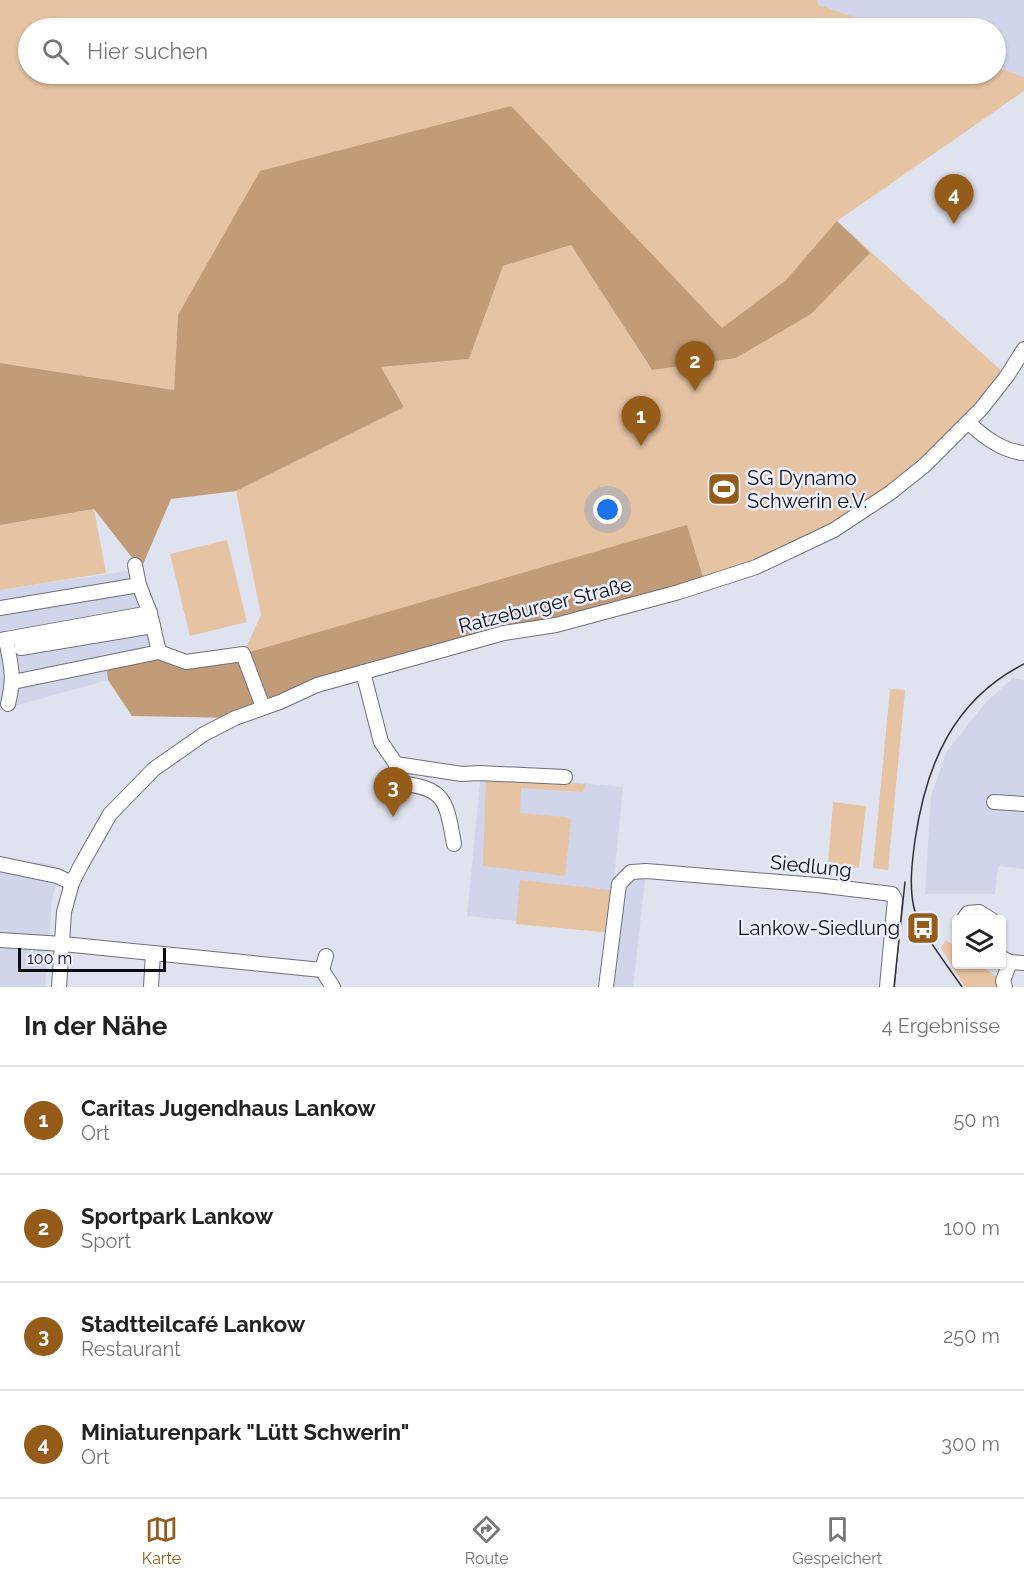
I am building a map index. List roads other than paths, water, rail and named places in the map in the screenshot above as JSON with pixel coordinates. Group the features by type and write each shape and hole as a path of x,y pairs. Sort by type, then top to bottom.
{"street":[{"name":"Ratzeburger Straße","path":"59,987 64,912 72,883 110,814 154,769 204,734 317,685 504,633 556,625 679,592 756,567 834,530 890,493 925,465 969,423 1007,376 1024,349"},
{"path":"969,423 989,441 1024,453"},
{"path":"135,565 139,585 152,619 159,652"},
{"path":"0,608 139,585"},
{"path":"3,705 9,674 3,640 152,619"},
{"path":"21,648 152,619"},
{"path":"9,674 159,652 186,662 243,654 263,707"},
{"path":"363,672 381,742 396,764 398,783 430,789 441,797 449,816 454,844"},
{"path":"396,764 462,774 565,777"},
{"path":"994,802 1024,804"},
{"path":"0,864 57,876 72,883"},
{"name":"Siedlung","path":"606,987 619,884 631,872 646,871 818,885 892,894 895,899 887,987"},
{"path":"967,915 979,912 984,915"},
{"path":"0,940 153,953 324,963 333,987"},
{"path":"151,987 153,953"},
{"path":"1005,987 1003,981 1012,961"}],"tram line":[{"path":"962,987 928,938 914,908 912,874 920,812 936,761 947,737 961,716 999,679 1024,664"},
{"path":"894,987 905,882"}],"place":[{"name":"Miniaturenpark \"Lütt Schwerin\"","path":"954,224"},
{"name":"Sportpark Lankow","path":"695,391"},
{"name":"Caritas Jugendhaus Lankow","path":"641,446"},
{"name":"SG Dynamo Schwerin e.V.","path":"724,489"},
{"name":"Stadtteilcafé Lankow","path":"393,817"},
{"name":"Lankow-Siedlung","path":"923,928"}]}
